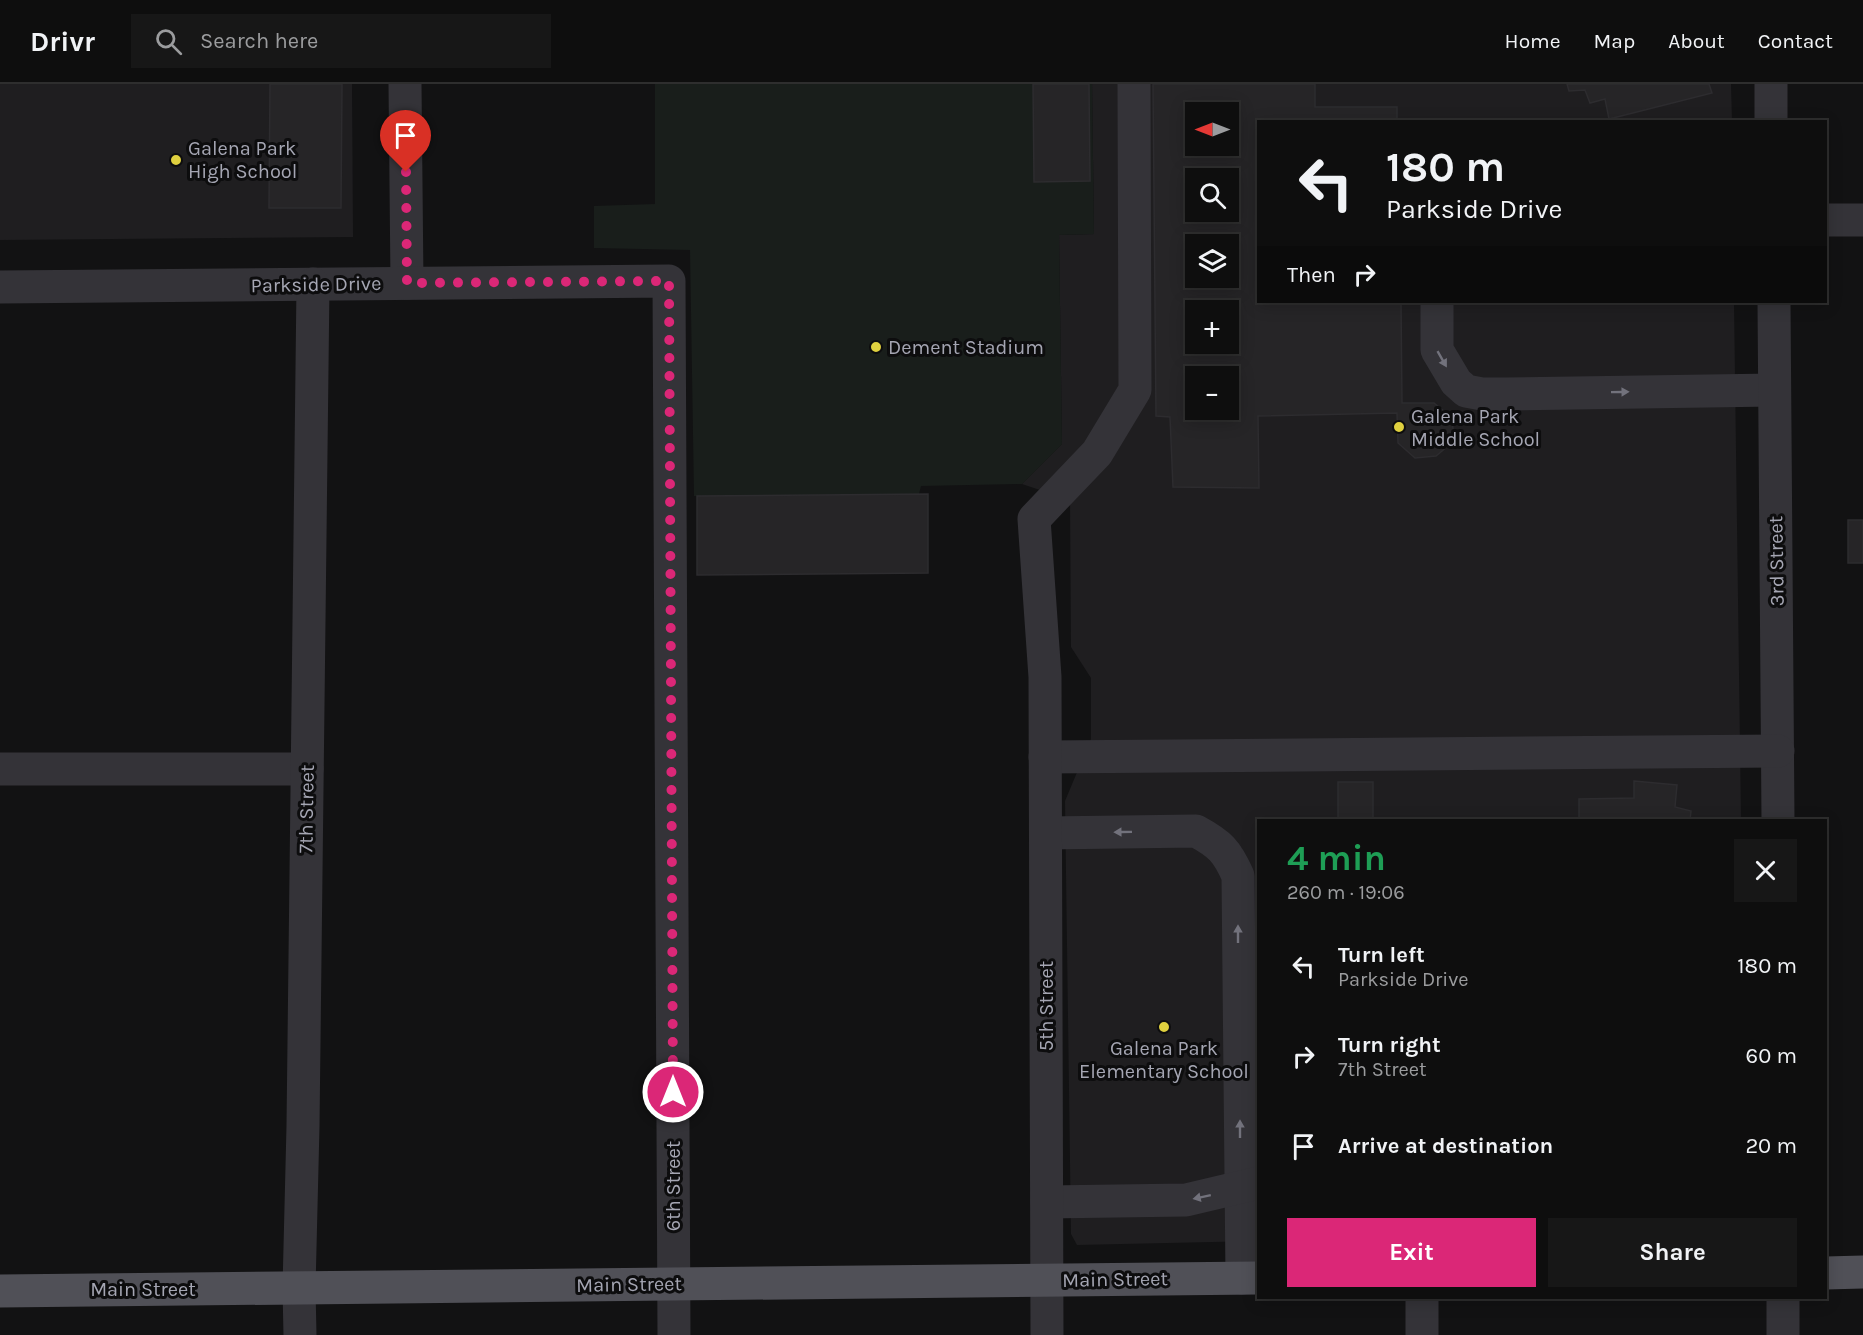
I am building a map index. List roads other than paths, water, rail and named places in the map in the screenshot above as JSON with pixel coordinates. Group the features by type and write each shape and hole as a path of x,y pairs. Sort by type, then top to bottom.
{"main road":[{"path":"1827,1273 1863,1272"},
{"name":"Main Street","path":"0,1291 1250,1278"}],"street":[{"path":"405,84 407,283"},
{"name":"5th Street","path":"1047,1335 1045,677 1034,519 1097,453 1135,390 1134,84"},
{"path":"1771,84 1771,120"},
{"path":"1827,220 1863,220"},
{"name":"Parkside Drive","path":"0,287 669,281"},
{"name":"6th Street","path":"669,281 674,1335"},
{"name":"7th Street","path":"300,1335 312,284"},
{"path":"1437,303 1437,350 1456,382 1466,391 1505,394 1774,390"},
{"name":"3rd Street","path":"1774,303 1778,819"},
{"path":"1045,757 1778,751"},
{"path":"0,769 307,769"},
{"path":"1046,833 1196,831 1218,843 1238,876 1250,1278"},
{"path":"1047,1202 1186,1200 1249,1185"},
{"path":"1422,1299 1422,1335"},
{"path":"1783,1299 1784,1335"}],"place":[{"name":"Galena Park High School","path":"176,160"},
{"name":"Dement Stadium","path":"876,347"},
{"name":"Galena Park Middle School","path":"1399,427"},
{"name":"Galena Park Elementary School","path":"1164,1027"}]}
